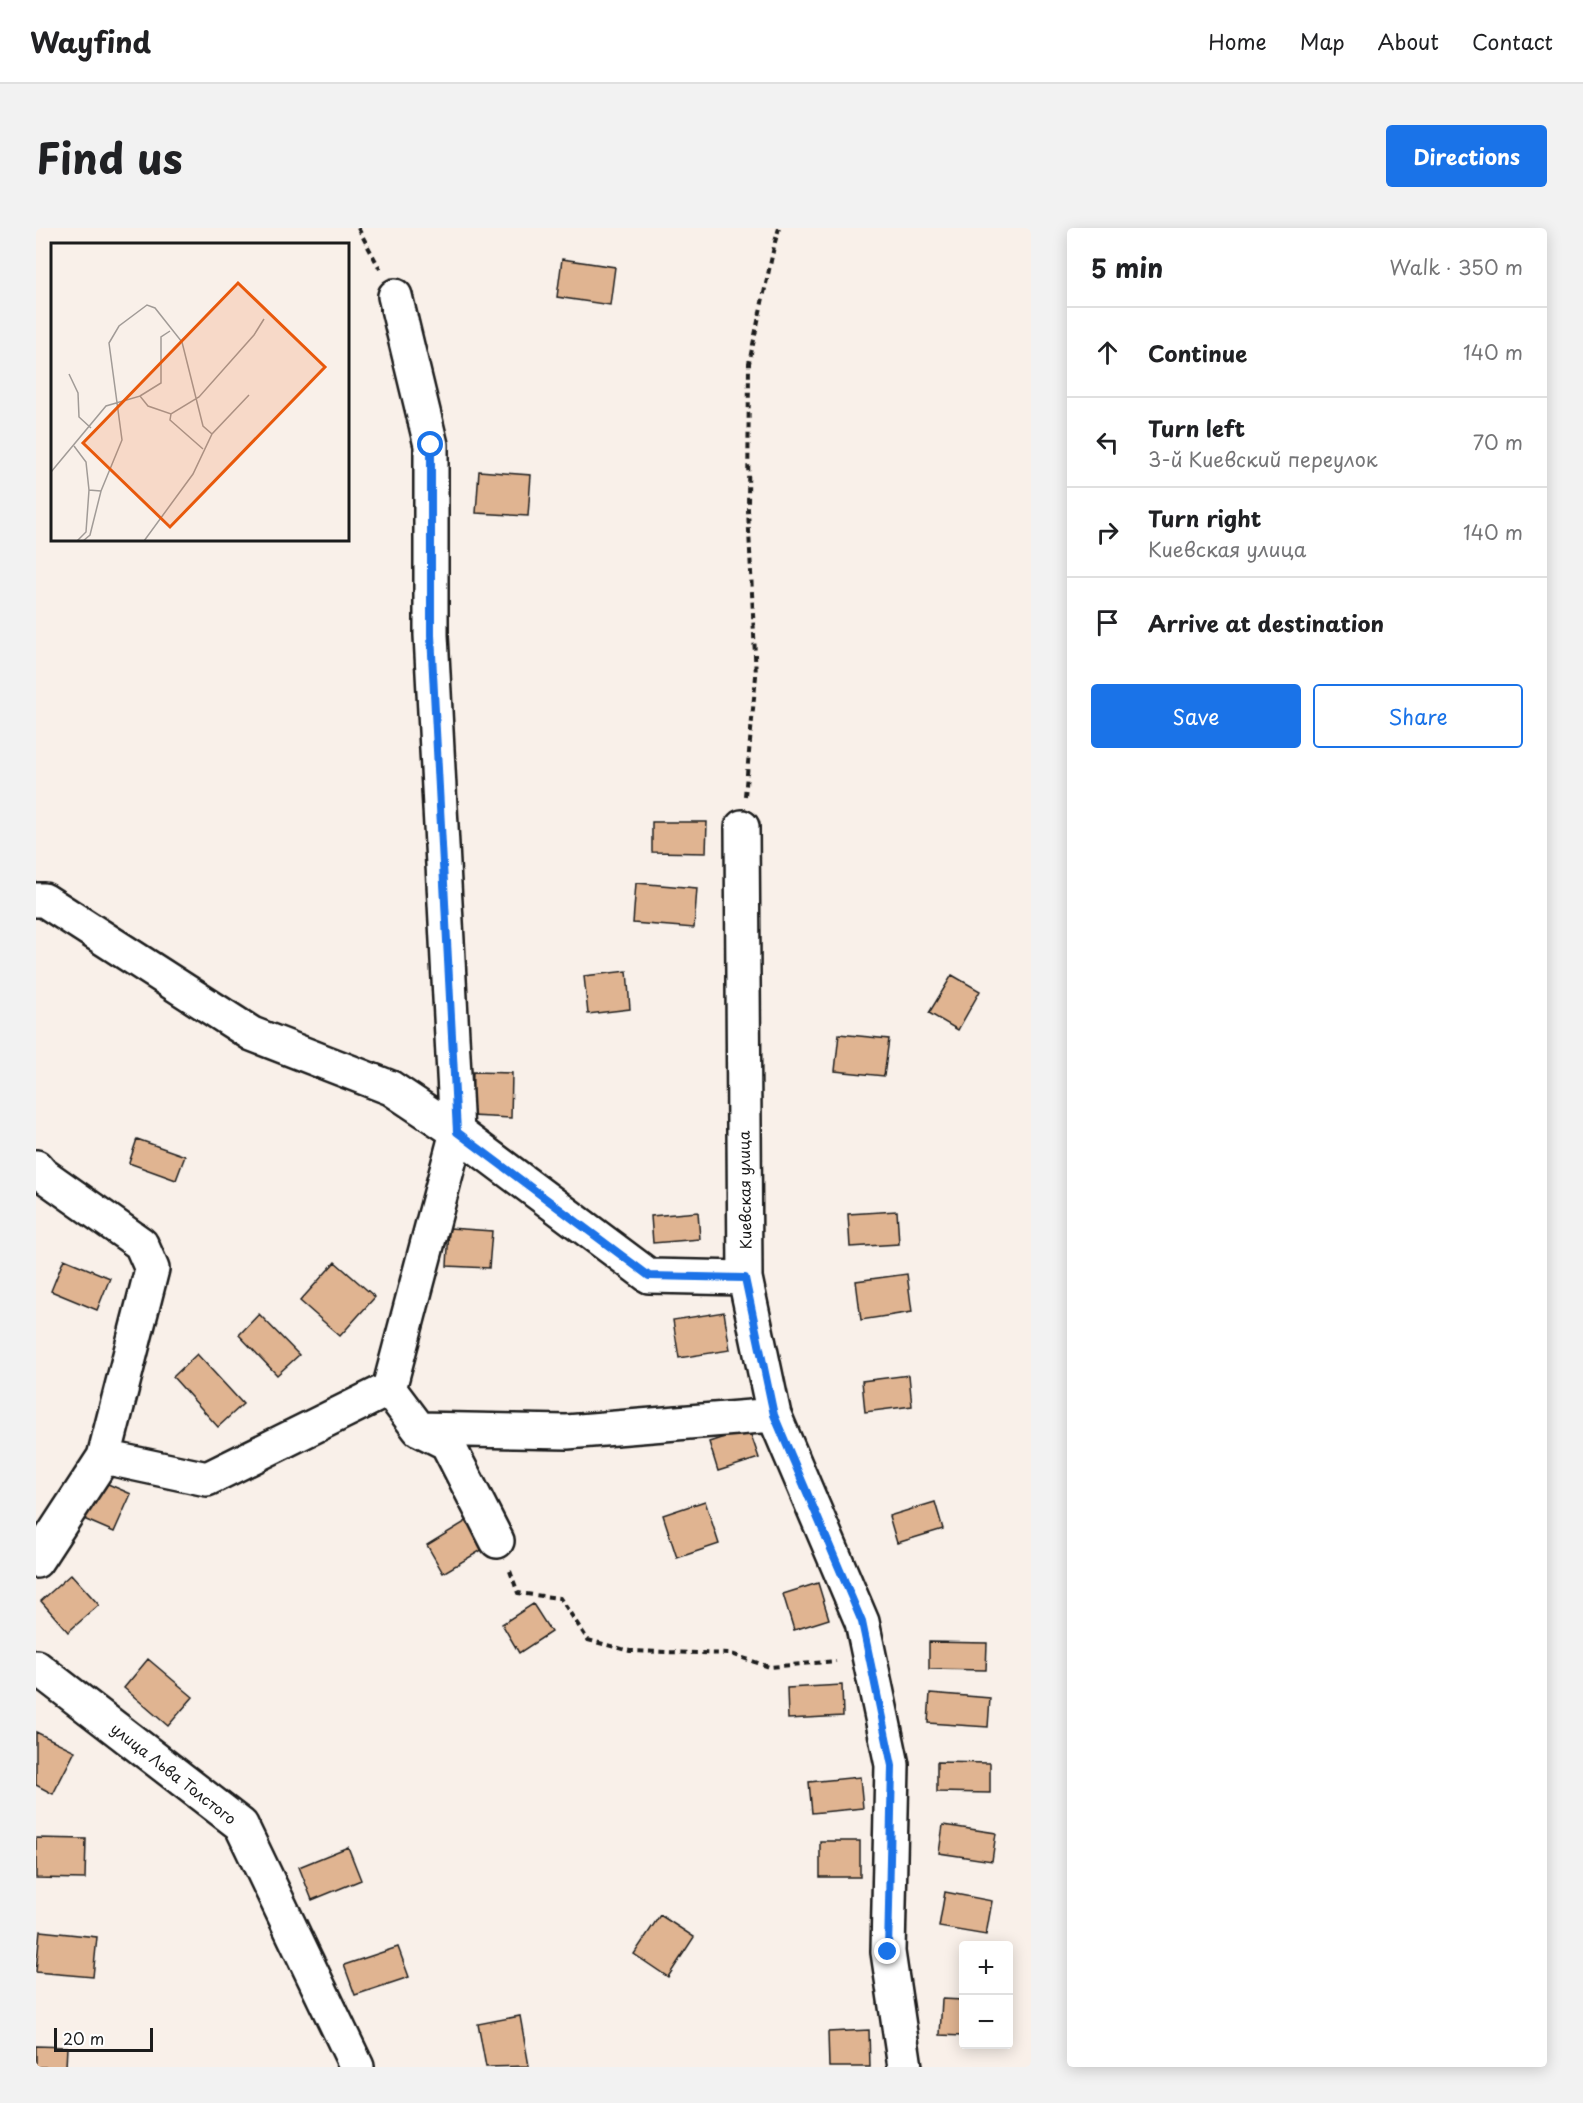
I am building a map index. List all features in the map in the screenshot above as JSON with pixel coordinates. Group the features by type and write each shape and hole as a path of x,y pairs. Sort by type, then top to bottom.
{"street":[{"path":"104,1457 207,1479 389,1389 457,1132 431,635 431,445 395,296"},
{"name":"Киевская улица","path":"742,827 745,1278 774,1415 862,1622 892,1766 888,1952 905,2067"},
{"path":"36,900 44,900 252,1034 391,1088 457,1132 649,1276 745,1278"},
{"path":"36,1167 42,1174 141,1244 152,1269 104,1457 36,1561"},
{"path":"389,1389 418,1429 447,1443 497,1541"},
{"path":"418,1429 567,1432 774,1415"},
{"name":"улица Льва Толстого","path":"36,1667 242,1825 357,2067"}],"path":[{"path":"358,228 395,296"},
{"path":"742,827 756,676 748,510 749,363 779,228"},
{"path":"497,1541 518,1593 560,1598 588,1640 630,1651 732,1654 769,1667 869,1657"}],"building":[{"path":"562,259 615,267 610,305 557,297"},
{"path":"479,471 531,475 528,516 476,513"},
{"path":"652,822 707,822 706,853 652,852"},
{"path":"636,883 697,888 694,928 633,923"},
{"path":"627,971 630,1009 588,1014 584,976"},
{"path":"952,975 980,991 958,1030 929,1013"},
{"path":"839,1034 889,1039 884,1076 835,1071"},
{"path":"473,1072 512,1073 511,1118 471,1116"},
{"path":"137,1139 185,1156 176,1180 129,1163"},
{"path":"897,1211 899,1244 850,1247 848,1214"},
{"path":"698,1212 700,1239 653,1243 651,1216"},
{"path":"449,1228 492,1231 489,1268 447,1266"},
{"path":"64,1259 110,1278 97,1310 51,1291"},
{"path":"335,1262 375,1297 340,1336 300,1301"},
{"path":"907,1274 912,1312 861,1320 856,1281"},
{"path":"724,1312 730,1350 679,1358 673,1320"},
{"path":"259,1314 299,1355 277,1375 239,1335"},
{"path":"197,1354 243,1404 218,1427 173,1377"},
{"path":"909,1375 912,1406 865,1412 862,1381"},
{"path":"749,1429 759,1458 718,1471 709,1442"},
{"path":"101,1481 131,1494 114,1532 84,1519"},
{"path":"705,1501 719,1544 677,1558 663,1515"},
{"path":"935,1502 943,1529 897,1543 889,1516"},
{"path":"468,1520 485,1548 443,1573 427,1545"},
{"path":"71,1574 99,1605 68,1632 41,1601"},
{"path":"818,1583 829,1619 794,1630 783,1594"},
{"path":"533,1604 551,1632 519,1653 502,1624"},
{"path":"929,1642 987,1643 986,1670 929,1669"},
{"path":"148,1659 193,1697 168,1726 124,1688"},
{"path":"842,1685 843,1716 788,1719 787,1688"},
{"path":"930,1693 990,1698 988,1727 928,1723"},
{"path":"36,1732 75,1751 53,1794 36,1785"},
{"path":"937,1762 990,1763 990,1793 937,1792"},
{"path":"860,1777 863,1808 812,1813 809,1782"},
{"path":"943,1825 996,1833 992,1861 939,1853"},
{"path":"36,1838 86,1839 85,1879 36,1878"},
{"path":"820,1841 860,1841 860,1877 820,1877"},
{"path":"348,1847 361,1880 312,1900 299,1867"},
{"path":"945,1892 992,1901 986,1935 939,1927"},
{"path":"660,1915 694,1937 668,1977 634,1954"},
{"path":"40,1931 97,1937 93,1977 36,1972"},
{"path":"398,1947 409,1977 355,1995 344,1965"},
{"path":"942,1999 959,2000 959,2036 940,2035"},
{"path":"520,2016 529,2066 486,2067 478,2024"},
{"path":"869,2030 870,2067 829,2067 828,2032"},
{"path":"36,2046 67,2047 66,2067 36,2067"}],"route":[{"path":"431,445 431,635 457,1132 649,1276 745,1278 774,1415 862,1622 892,1766 888,1952"}]}
